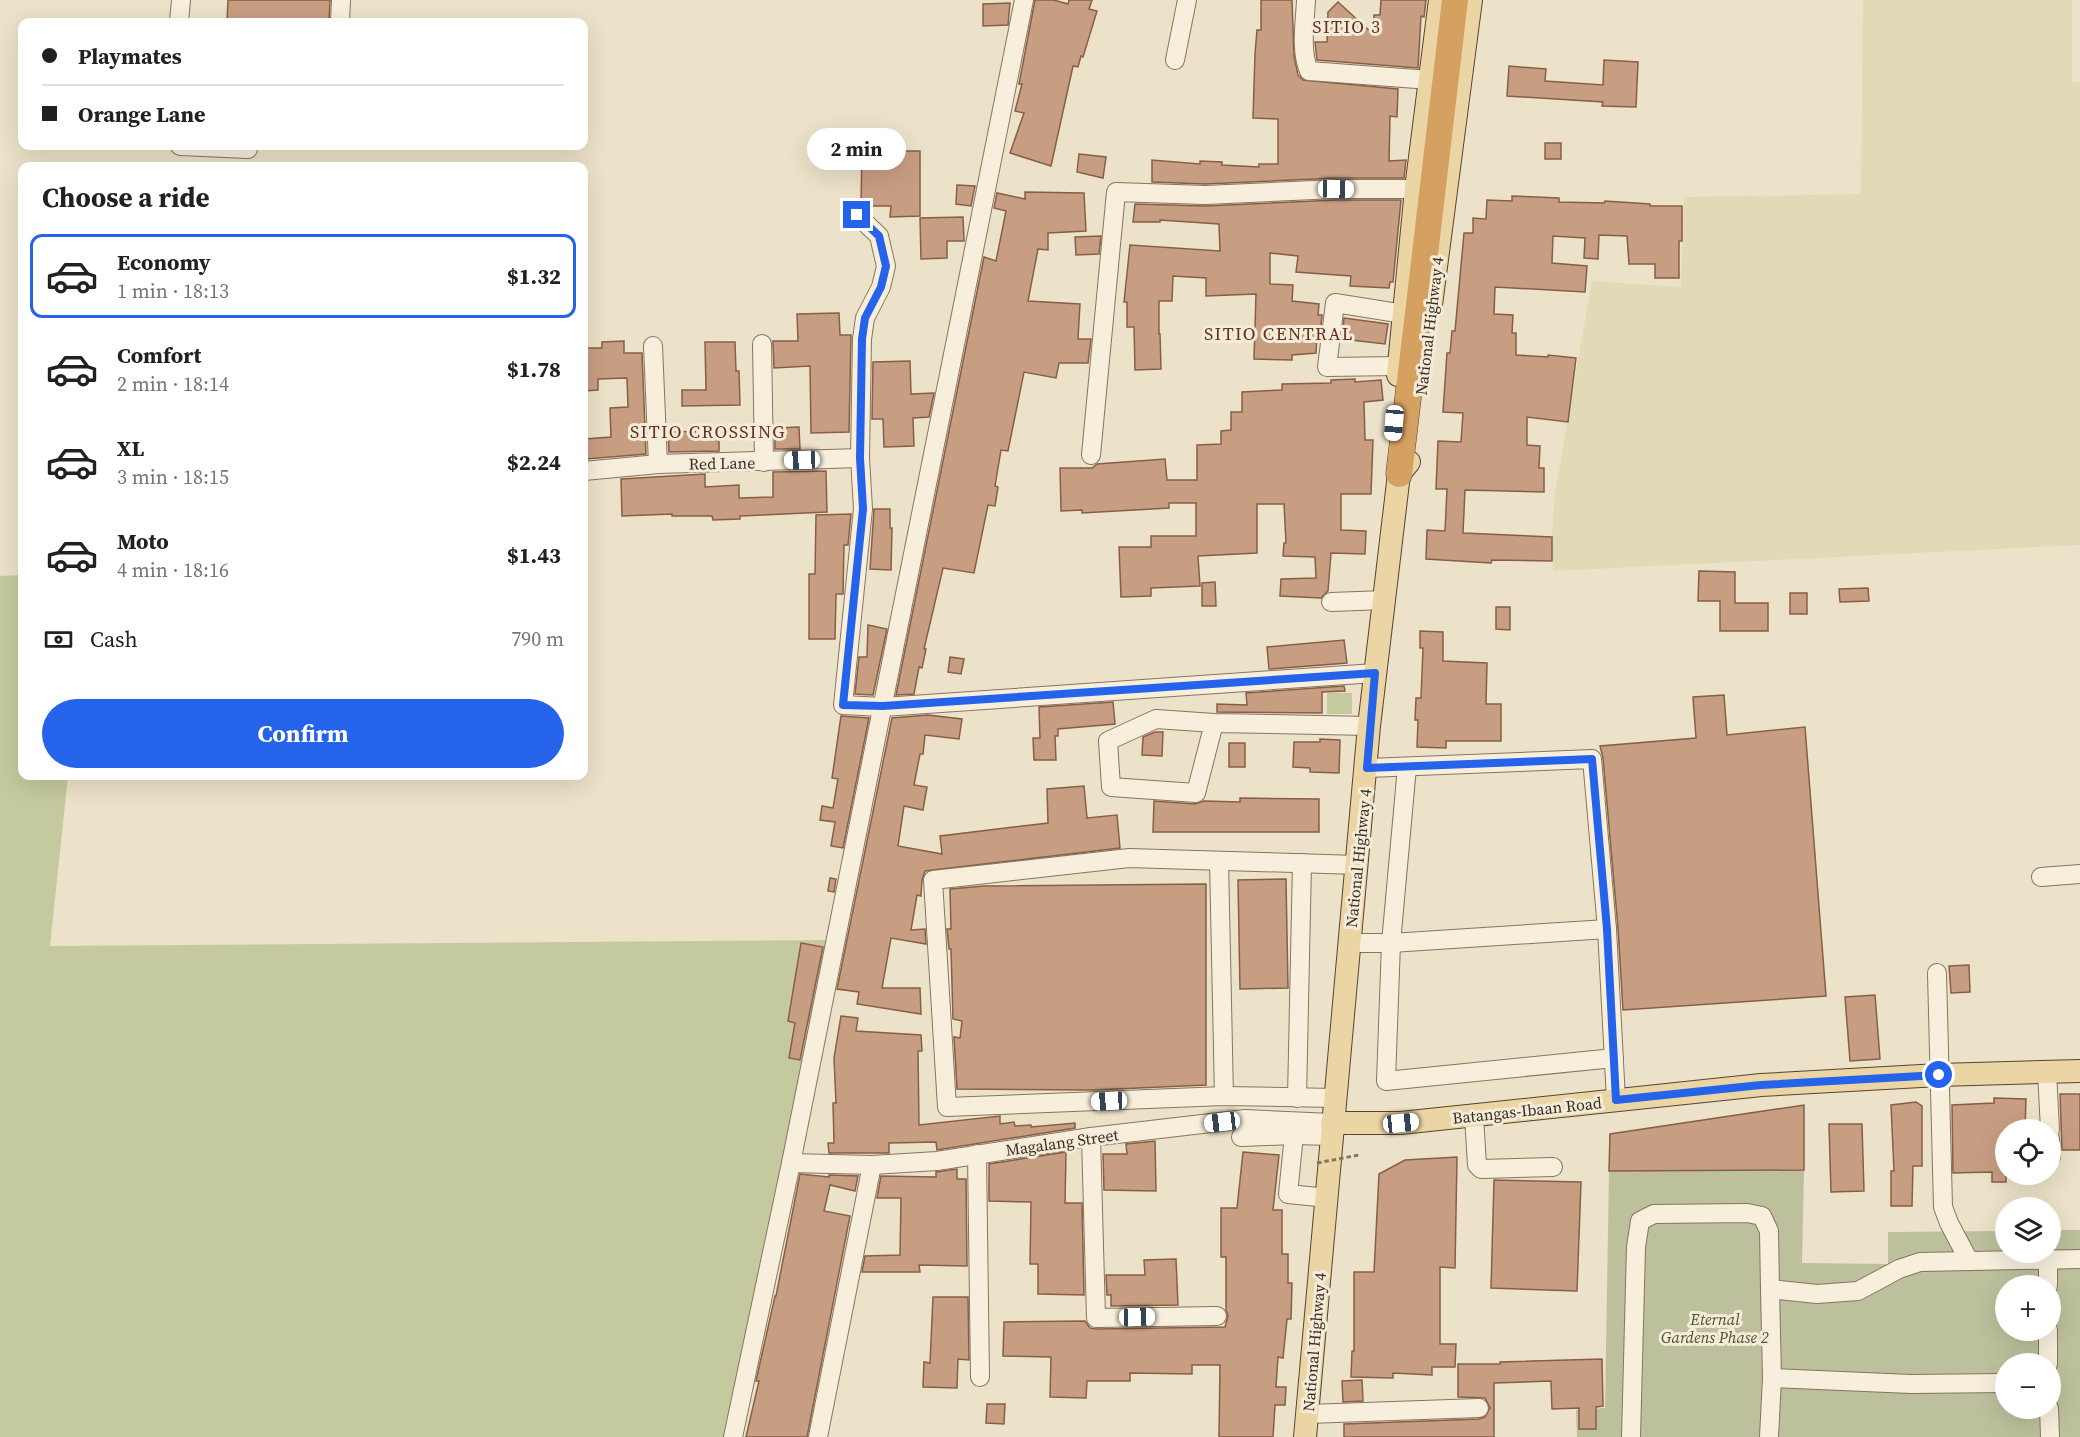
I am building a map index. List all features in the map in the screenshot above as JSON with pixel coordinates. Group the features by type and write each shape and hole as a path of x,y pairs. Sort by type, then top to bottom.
{"highway":[{"path":"1395,465 1455,0"}],"main road":[{"name":"National Highway 4","path":"1305,1437 1349,943 1375,673 1385,600 1395,465 1399,366 1416,189 1440,0"},
{"name":"National Highway 4","path":"1395,465 1411,459 1471,0"},
{"name":"Batangas-Ibaan Road","path":"1332,1130 1761,1085 1939,1075 2080,1071"}],"street":[{"path":"179,18 181,0"},
{"path":"340,18 341,0"},
{"path":"733,1437 791,1163 1024,0"},
{"path":"1175,60 1187,0"},
{"path":"1306,0 1304,52 1305,63 1309,71 1430,80"},
{"path":"1091,455 1116,192 1205,195 1336,189 1416,189"},
{"path":"857,215 879,236 886,266 881,287 865,318 862,339 860,458 863,509 843,705 883,706 1375,673"},
{"path":"1399,366 1327,367 1335,303 1404,314"},
{"path":"762,344 764,462"},
{"path":"653,346 658,464"},
{"name":"Red Lane","path":"588,471 658,464 860,458"},
{"path":"1331,602 1385,600"},
{"path":"1214,723 1196,793 1111,787 1108,741 1156,718 1214,723 1370,726"},
{"path":"1367,768 1592,759 1607,929 1616,1100"},
{"path":"1407,767 1391,943 1386,1081 1614,1058"},
{"path":"1335,1098 1224,1096 947,1107 933,880 1129,858 1358,865"},
{"path":"1219,861 1224,1096"},
{"path":"1297,1098 1302,863"},
{"path":"2041,877 2080,874"},
{"path":"1349,943 1391,943 1607,929"},
{"path":"1937,973 1943,1207 1948,1222 1969,1261"},
{"path":"2047,1072 2049,1119"},
{"path":"1474,1116 1477,1166 1481,1169 1553,1167"},
{"name":"Magalang Street","path":"791,1163 872,1165 937,1161 1091,1137 1245,1119 1332,1130"},
{"path":"1241,1137 1294,1135 1332,1130"},
{"path":"1294,1135 1288,1194 1328,1198"},
{"path":"1091,1137 1096,1318 1217,1316"},
{"path":"977,1154 980,1377"},
{"path":"818,1437 872,1165"},
{"path":"1631,1437 1636,1246 1640,1221 1654,1214 1762,1216 1770,1231 1772,1378 1769,1437"},
{"path":"2061,1260 2080,1259"},
{"path":"1770,1289 1817,1294 1858,1291 1899,1269 1920,1262 1995,1261"},
{"path":"1772,1378 1911,1384 1995,1383"},
{"path":"1308,1414 1479,1407"},
{"path":"2049,1419 2050,1437"}],"path":[{"path":"1317,1164 1359,1155"}],"shaded area":[{"path":"1863,0 2072,0 2072,82 2080,82 2080,545 1553,571 1552,533 1555,493 1592,281 1681,287 1684,197 1861,194"}],"green space":[{"path":"18,575 18,780 68,780 50,946 828,940 726,1437 0,1437 0,576"},
{"path":"1327,693 1352,693 1352,714 1327,714"},
{"name":"Eternal Gardens Phase 2","path":"1804,1170 1802,1263 1888,1264 1888,1232 1995,1231 1995,1263 2061,1263 2061,1230 2080,1230 2080,1437 1577,1437 1576,1410 1605,1408 1609,1171"}],"building":[{"path":"228,0 330,0 329,18 227,18"},
{"path":"1035,0 1054,0 1068,4 1069,0 1092,0 1089,9 1097,11 1083,57 1081,56 1078,67 1073,66 1051,166 1010,153 1024,113 1015,111 1022,84 1019,84"},
{"path":"1261,0 1292,0 1294,56 1298,75 1303,80 1398,89 1397,117 1390,116 1389,161 1406,160 1404,178 1336,178 1205,184 1152,182 1152,160 1200,164 1200,161 1222,162 1222,165 1259,167 1259,164 1278,164 1278,119 1253,118 1255,54 1257,30 1261,30"},
{"path":"1381,0 1426,0 1424,17 1421,16 1418,68 1317,60 1315,42 1327,42 1328,12 1338,2 1373,34 1374,15 1380,15"},
{"path":"1010,3 1008,25 983,26 983,4"},
{"path":"1604,60 1638,62 1636,107 1602,106 1603,102 1507,96 1509,66 1546,69 1545,81 1603,85"},
{"path":"1545,143 1561,143 1561,159 1545,159"},
{"path":"882,146 882,151 920,151 920,216 890,217 891,206 861,205 862,147"},
{"path":"1079,154 1106,157 1103,178 1077,172"},
{"path":"957,185 975,186 971,206 956,204"},
{"path":"1025,192 1084,193 1086,231 1048,233 1048,250 1038,249 1028,301 1080,304 1078,339 1091,339 1088,363 1059,363 1056,378 1024,372 1008,451 1001,450 995,486 998,487 995,506 988,505 974,573 943,568 924,649 926,649 922,668 919,667 914,694 896,695 984,257 996,261 1006,211 994,208 997,193 1025,199"},
{"path":"1512,196 1559,198 1559,202 1604,203 1605,201 1650,204 1650,206 1682,206 1679,278 1655,278 1655,264 1629,264 1627,236 1599,235 1598,259 1584,258 1585,238 1553,236 1552,263 1587,266 1585,292 1495,287 1494,314 1513,315 1512,333 1516,333 1516,355 1576,358 1568,422 1527,417 1527,445 1540,446 1539,468 1544,468 1544,492 1465,490 1463,533 1552,537 1552,561 1492,560 1491,563 1426,559 1427,530 1445,531 1447,489 1436,489 1438,441 1461,442 1463,413 1443,412 1447,353 1450,353 1452,331 1455,331 1464,233 1473,233 1473,218 1486,219 1487,200 1512,201"},
{"path":"1336,200 1401,200 1393,282 1390,282 1389,288 1350,286 1351,276 1296,272 1298,256 1270,253 1270,284 1293,285 1292,301 1319,304 1318,315 1322,315 1320,336 1317,335 1316,353 1292,355 1292,360 1254,359 1256,294 1206,296 1206,278 1173,276 1172,301 1159,301 1161,369 1135,370 1134,327 1127,327 1127,302 1124,302 1130,245 1220,251 1219,224 1160,220 1160,222 1133,222 1135,204 1205,206"},
{"path":"963,217 964,241 947,241 947,258 921,259 920,218"},
{"path":"1101,236 1099,254 1076,255 1075,237"},
{"path":"839,313 840,335 851,335 849,432 811,433 810,366 774,368 773,341 798,341 797,314"},
{"path":"1344,318 1388,324 1385,344 1342,339"},
{"path":"624,341 624,353 642,353 646,454 588,459 588,439 611,437 610,408 628,407 627,378 598,379 598,390 588,391 588,348 602,348 602,342"},
{"path":"705,342 735,342 740,405 682,406 682,390 706,390"},
{"path":"910,361 911,394 934,393 929,417 913,418 914,446 884,447 883,419 872,419 873,362"},
{"path":"1355,379 1355,382 1381,380 1383,400 1364,402 1365,440 1373,440 1371,494 1341,494 1341,530 1366,531 1365,554 1331,553 1328,591 1321,598 1280,596 1281,579 1316,578 1315,557 1283,556 1284,543 1286,543 1284,504 1257,504 1257,553 1198,556 1200,586 1151,588 1151,596 1121,597 1119,547 1151,547 1151,536 1196,536 1196,503 1169,503 1169,508 1082,513 1082,510 1061,511 1060,468 1092,468 1097,464 1165,459 1167,480 1197,480 1197,445 1221,444 1221,431 1231,430 1231,412 1242,412 1242,392 1282,390 1282,384 1331,383 1331,380"},
{"path":"799,427 800,449 775,449 775,428"},
{"path":"719,431 719,451 669,452 668,432"},
{"path":"826,471 827,512 740,516 740,519 713,520 712,516 672,516 672,514 622,516 621,479 705,474 705,487 739,485 739,498 773,497 773,472"},
{"path":"874,509 890,509 891,570 870,569"},
{"path":"851,514 848,545 844,545 843,594 836,594 835,639 809,639 809,574 815,574 816,515"},
{"path":"1699,571 1735,572 1735,603 1768,603 1768,631 1720,631 1720,601 1698,601"},
{"path":"1215,582 1216,606 1202,606 1202,583"},
{"path":"1868,588 1869,601 1840,602 1839,589"},
{"path":"1790,593 1807,593 1807,614 1790,614"},
{"path":"1496,607 1510,607 1510,630 1496,629"},
{"path":"868,625 887,629 873,695 855,694 859,657 867,657"},
{"path":"1420,631 1443,632 1443,661 1487,663 1486,704 1501,704 1501,741 1446,741 1446,748 1417,747 1416,698 1421,698 1423,648 1420,648"},
{"path":"1344,640 1347,663 1269,669 1267,647"},
{"path":"950,657 964,659 961,674 948,672"},
{"path":"1344,686 1345,691 1322,692 1322,713 1217,712 1217,704 1247,705 1246,693"},
{"path":"1724,695 1727,735 1805,727 1826,996 1623,1010 1618,928 1603,758 1600,746 1696,738 1693,697"},
{"path":"1113,702 1115,724 1058,729 1058,736 1055,736 1056,760 1034,760 1033,738 1040,738 1039,707"},
{"path":"928,715 962,719 959,739 925,735 923,754 920,754 914,785 927,787 923,810 904,806 898,846 942,854 940,836 1048,823 1047,789 1084,786 1087,818 1117,815 1120,848 925,871 921,896 917,895 911,930 925,929 926,944 891,938 882,988 920,988 921,1014 857,1004 859,992 837,989 892,718"},
{"path":"841,716 869,718 843,848 831,846 835,822 820,820 822,806 833,808 838,779 832,778"},
{"path":"1155,732 1163,732 1162,756 1142,755 1143,737"},
{"path":"1320,739 1340,740 1339,773 1310,772 1310,768 1293,767 1294,742 1320,742"},
{"path":"1229,743 1245,743 1245,767 1229,767"},
{"path":"1240,798 1319,799 1319,832 1153,832 1154,801 1195,804 1204,801 1240,802"},
{"path":"830,878 836,879 834,892 828,891"},
{"path":"1286,879 1288,988 1240,989 1238,880"},
{"path":"1206,884 1206,1085 1093,1090 957,1089 954,1037 960,1038 962,1021 953,1019 951,949 949,949 947,929 951,929 950,889 984,886"},
{"path":"801,943 823,947 800,1060 789,1058 795,1023 788,1021"},
{"path":"1969,965 1970,992 1951,993 1949,966"},
{"path":"1875,995 1880,1059 1850,1061 1845,997"},
{"path":"841,1016 858,1018 856,1031 921,1035 922,1051 918,1051 919,1125 1000,1116 1000,1124 1014,1122 1015,1126 1031,1125 1031,1127 1075,1123 1075,1128 937,1150 936,1142 889,1143 889,1153 829,1153 828,1143 834,1143 833,1103 836,1103 834,1058"},
{"path":"2060,1094 2080,1094 2080,1150 2062,1150"},
{"path":"1994,1098 2026,1099 2025,1119 1995,1119 1995,1182 1992,1182 1992,1172 1953,1173 1952,1105 1994,1103"},
{"path":"1916,1102 1922,1106 1922,1166 1913,1166 1912,1206 1891,1206 1891,1171 1894,1171 1891,1105"},
{"path":"1804,1105 1804,1170 1609,1171 1610,1134"},
{"path":"1829,1124 1862,1124 1864,1191 1831,1192"},
{"path":"1155,1141 1156,1191 1104,1190 1103,1154 1127,1154 1126,1144"},
{"path":"1066,1152 1065,1203 1082,1203 1084,1295 1038,1294 1038,1264 1030,1264 1031,1202 989,1201 989,1164"},
{"path":"1243,1152 1279,1155 1273,1210 1282,1210 1282,1254 1288,1254 1288,1283 1292,1283 1291,1319 1287,1319 1283,1358 1278,1357 1276,1387 1286,1387 1285,1405 1275,1405 1273,1437 1219,1437 1220,1365 1192,1365 1192,1374 1130,1373 1130,1381 1087,1381 1086,1398 1050,1397 1051,1357 1003,1356 1004,1322 1085,1321 1090,1328 1096,1329 1225,1327 1228,1316 1226,1257 1221,1257 1221,1208 1237,1208"},
{"path":"1457,1157 1455,1268 1440,1267 1440,1344 1456,1344 1455,1367 1432,1367 1432,1375 1393,1373 1393,1378 1351,1377 1352,1351 1354,1351 1354,1272 1374,1272 1379,1174 1405,1160"},
{"path":"957,1169 957,1179 966,1179 967,1266 919,1265 920,1272 862,1272 865,1256 900,1255 901,1198 877,1198 881,1176 936,1177 936,1172"},
{"path":"800,1174 829,1177 829,1175 858,1176 855,1191 830,1185 824,1211 850,1216 807,1437 746,1437 759,1381 756,1381 776,1296"},
{"path":"1494,1180 1581,1182 1577,1291 1491,1288"},
{"path":"1176,1259 1178,1305 1111,1306 1111,1295 1107,1295 1106,1275 1145,1275 1144,1260"},
{"path":"933,1297 968,1297 969,1360 958,1359 957,1388 923,1387 924,1362 930,1363"},
{"path":"1602,1359 1603,1406 1596,1407 1596,1429 1579,1429 1579,1408 1552,1409 1551,1381 1494,1383 1494,1437 1344,1437 1344,1424 1485,1417 1490,1408 1485,1398 1458,1397 1458,1364"},
{"path":"1362,1380 1363,1401 1343,1402 1342,1381"},
{"path":"987,1404 1005,1404 1004,1424 986,1423"}],"district":[{"name":"SITIO 3","path":"1347,26"},
{"name":"SITIO CENTRAL","path":"1279,333"},
{"name":"SITIO CROSSING","path":"708,431"}],"route":[{"path":"857,215 879,236 886,266 881,287 865,318 862,339 860,458 863,509 843,705 883,706 1375,673 1367,768 1592,759 1607,929 1616,1100 1761,1085 1939,1075"}]}
